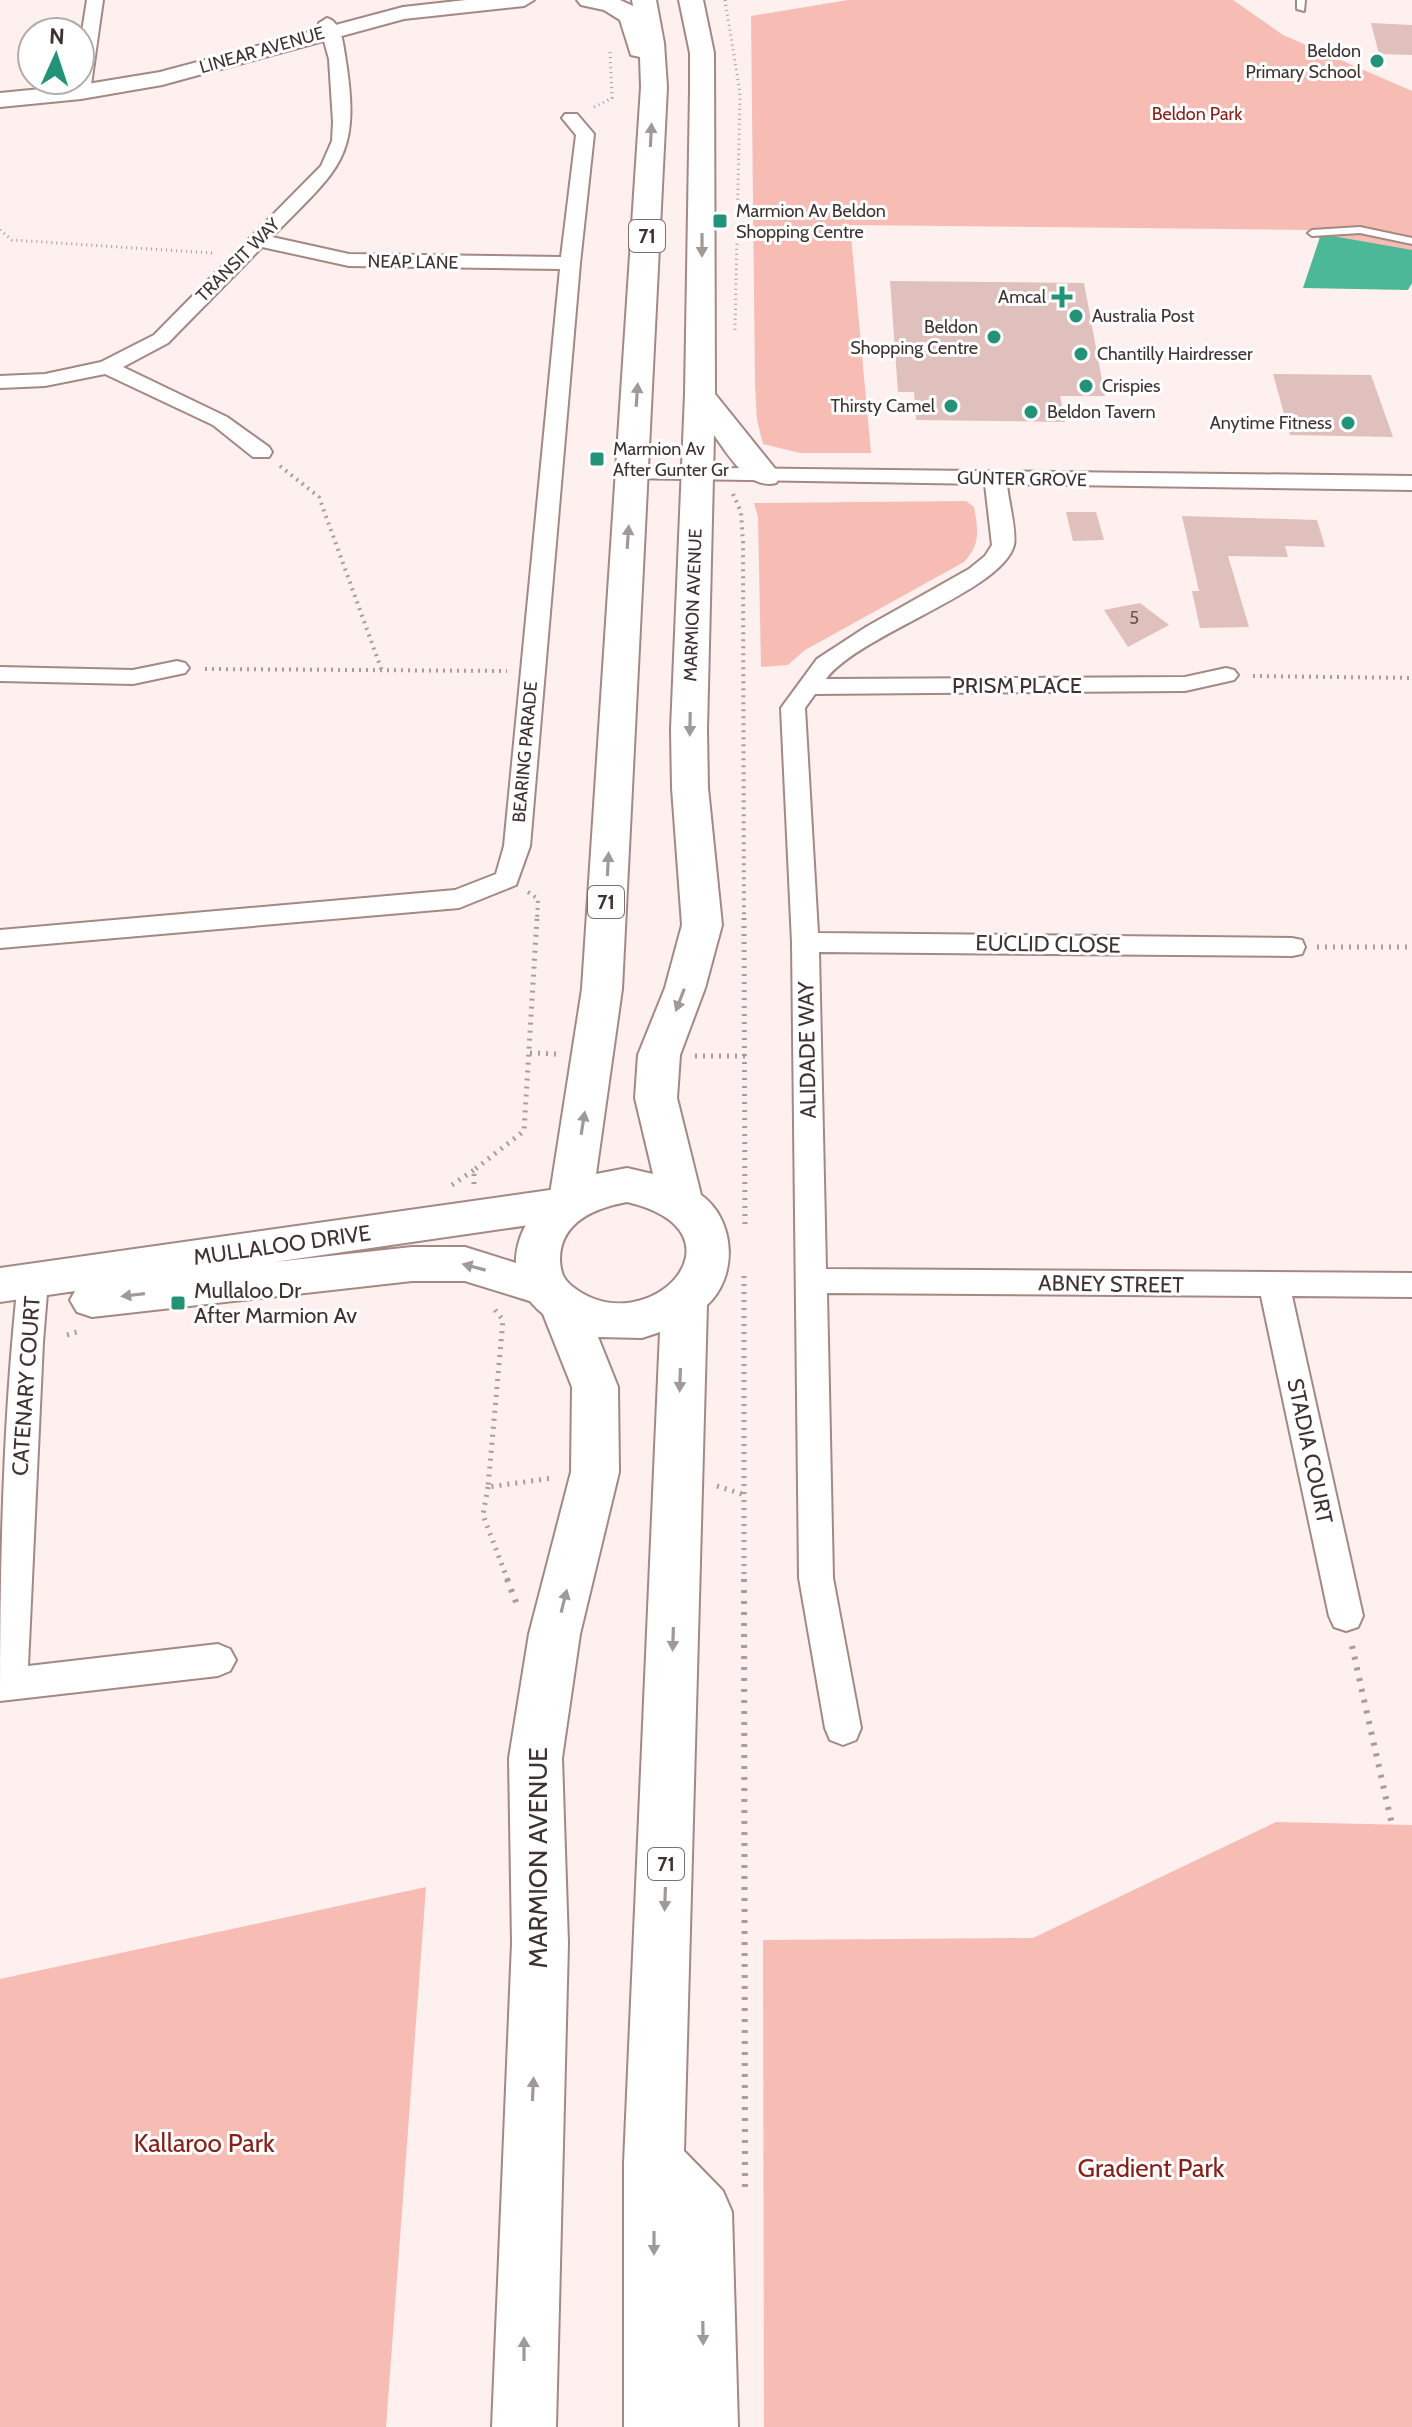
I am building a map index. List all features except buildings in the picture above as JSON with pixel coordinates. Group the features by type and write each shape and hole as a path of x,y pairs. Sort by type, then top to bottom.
{"highway":[{"name":"71","path":"555,1296 539,1273 538,1245 549,1219 567,1202 602,989 654,87 652,43 644,0"},
{"name":"MARMION AVENUE","path":"681,1201 656,1098 659,1055 685,988 702,925 690,788 732,475 700,394 703,90 702,53 691,0"},
{"path":"602,2 630,13 636,23 643,80 654,87"},
{"path":"700,394 729,434 732,475"},
{"path":"555,1296 579,1313 622,1322 665,1313 684,1302 704,1278 711,1250 703,1223 681,1201 655,1189 606,1186 567,1202"},
{"name":"MARMION AVENUE","path":"524,2427 524,2298 540,1940 537,1735 546,1676 595,1472 597,1450 595,1387 555,1296"},
{"name":"71","path":"656,2427 654,2163 684,1302"},
{"path":"654,2163 702,2212 706,2427"}],"main road":[{"name":"MULLALOO DRIVE","path":"16,1296 567,1202"},
{"name":"MULLALOO DRIVE","path":"16,1296 412,1264 465,1264 555,1296"}],"street":[{"name":"LINEAR AVENUE","path":"330,27 372,11 443,0"},
{"name":"LINEAR AVENUE","path":"96,85 330,27 403,13 524,0"},
{"name":"TRANSIT WAY","path":"0,382 45,380 107,367 161,339 240,255 329,168 342,134 330,27"},
{"name":"LINEAR AVENUE","path":"0,100 27,96"},
{"name":"BEARING PARADE","path":"507,879 517,846 570,263 585,134 571,118"},
{"name":"NEAP LANE","path":"258,240 349,260 570,263"},
{"path":"107,367 220,421 261,452"},
{"name":"GUNTER GROVE","path":"632,473 1412,483"},
{"name":"ALIDADE WAY","path":"843,1728 816,1578 805,942 793,708 825,664 874,632 977,574 994,560 1003,545 995,478"},
{"path":"0,674 133,677 177,668"},
{"name":"PRISM PLACE","path":"807,687 1185,684 1226,675"},
{"path":"0,939 459,899 507,879"},
{"name":"EUCLID CLOSE","path":"805,942 1292,947"},
{"name":"ABNEY STREET","path":"811,1281 1412,1285"},
{"name":"STADIA COURT","path":"1274,1286 1346,1616"},
{"name":"CATENARY COURT","path":"16,1296 5,1684 218,1660"}],"lane":[{"path":"1312,233 1360,230 1412,241"}],"path":[{"path":"725,0 740,93 735,346"},
{"path":"571,118 612,98 610,24 602,2"},
{"path":"0,230 12,240 240,255"},
{"path":"261,452 319,497 382,671"},
{"path":"732,475 733,494 741,512 743,543 745,1243"},
{"path":"177,668 532,671"},
{"path":"1226,675 1412,678"},
{"path":"471,1218 474,1170 524,1131 538,899 507,879"},
{"path":"1292,947 1412,947"},
{"path":"744,1275 745,2206"},
{"path":"488,1487 483,1515 546,1676"},
{"path":"1346,1616 1392,1825"}],"green space":[{"name":"Beldon Park","path":"848,0 1233,0 1283,35 1412,91 1412,255 1318,238 1309,230 850,225 871,453 800,453 763,444 757,420 755,383 751,16"},
{"path":"966,501 974,507 977,536 964,562 805,650 788,665 761,667 758,517 754,503"},
{"name":"Gradient Park","path":"1276,1822 1412,1825 1412,2427 764,2427 763,1940 1033,1938"},
{"name":"Kallaroo Park","path":"426,1887 386,2427 0,2427 0,1979"}],"shaded area":[{"path":"1321,234 1412,250 1412,283 1408,290 1303,288"}],"place":[{"name":"Beldon Primary School","path":"1377,61"},
{"name":"Marmion Av Beldon Shopping Centre","path":"720,221"},
{"name":"Amcal","path":"1062,297"},
{"name":"Australia Post","path":"1076,316"},
{"name":"Beldon Shopping Centre","path":"994,337"},
{"name":"Chantilly Hairdresser","path":"1081,354"},
{"name":"Crispies","path":"1086,386"},
{"name":"Thirsty Camel","path":"951,406"},
{"name":"Beldon Tavern","path":"1031,412"},
{"name":"Anytime Fitness","path":"1348,423"},
{"name":"Marmion Av After Gunter Gr","path":"597,459"},
{"name":"Mullaloo Dr After Marmion Av","path":"178,1303"}]}
